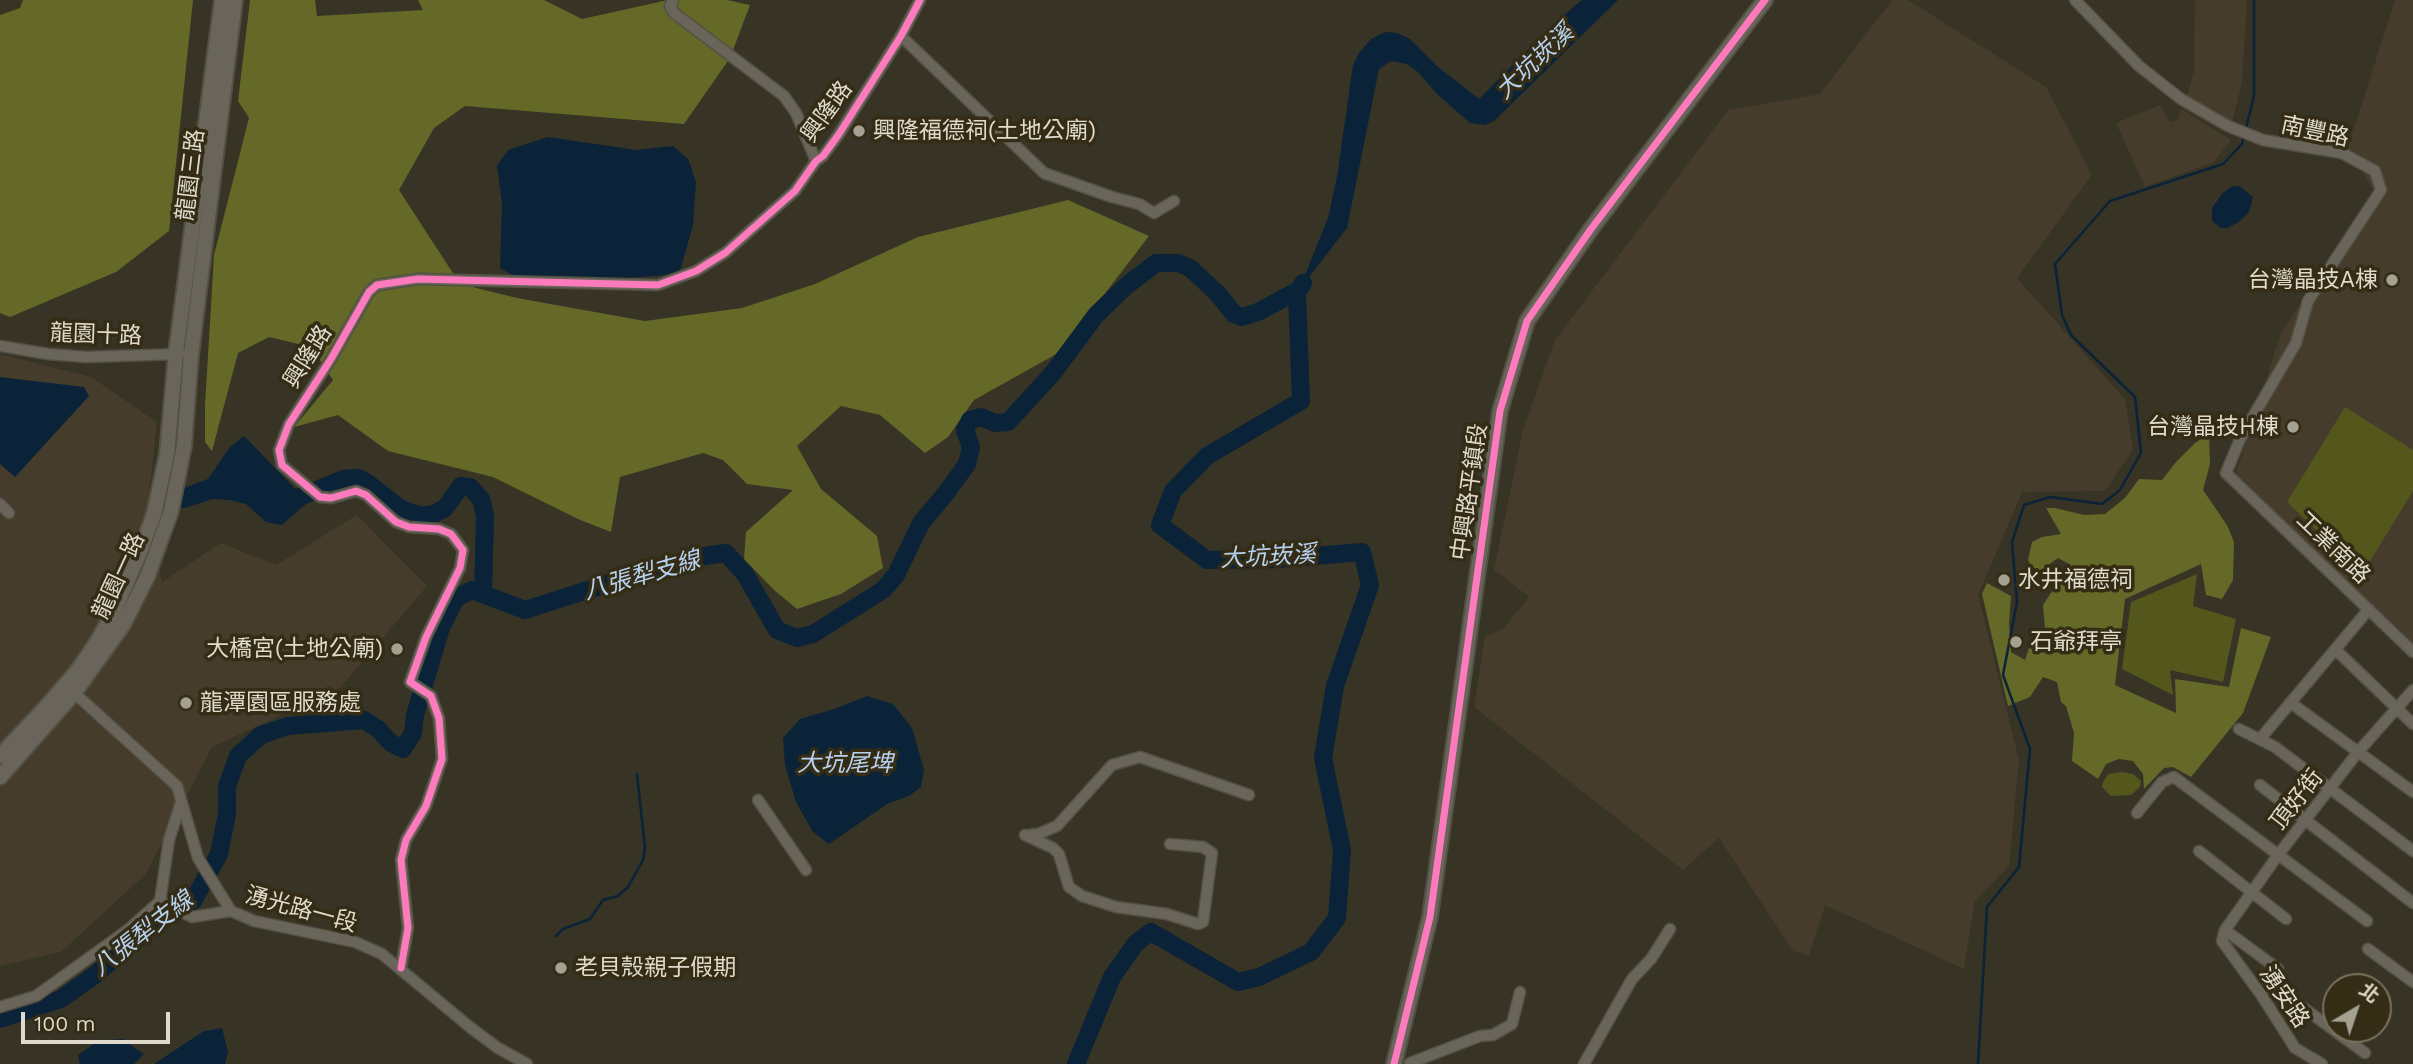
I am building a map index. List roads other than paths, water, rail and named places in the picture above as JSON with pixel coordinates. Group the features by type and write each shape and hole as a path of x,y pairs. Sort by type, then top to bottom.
{"street":[{"name":"龍園三路","path":"184,354 222,0"},
{"name":"龍園三路","path":"184,354 234,0"},
{"path":"673,0 670,6 674,13 784,96 796,113 816,160"},
{"name":"興隆路","path":"401,968 408,928 401,860 406,840 426,806 442,759 439,718 431,696 410,682 426,637 460,568 463,550 451,534 439,529 409,527 396,522 366,495 356,491 331,498 320,496 282,465 279,450 284,435 369,292 377,285 418,279 658,285 696,271 725,253 795,191 816,160 823,156 901,36 920,0"},
{"name":"中興路平鎮段","path":"1402,1062 1430,917 1500,411 1527,321 1599,219 1765,0"},
{"name":"南豐路","path":"2075,0 2139,65 2181,99 2228,126 2263,140 2342,153 2375,171 2381,190 2308,301 2296,343 2241,437 2226,473"},
{"path":"901,36 1044,173 1139,204 1154,213 1174,201"},
{"name":"龍園十路","path":"0,346 86,357 184,354"},
{"name":"龍園一路","path":"0,776 123,625 148,575 170,511 184,446 184,354"},
{"name":"工業南路","path":"2226,473 2413,652"},
{"path":"0,505 9,513"},
{"path":"2260,739 2369,609"},
{"path":"2336,650 2413,724"},
{"name":"龍園一路","path":"0,757 70,689"},
{"name":"湧光路一段","path":"70,689 177,786 198,858 231,911 254,921 355,942 382,954 471,1028 498,1048 527,1064"},
{"name":"頂好街","path":"2222,941 2225,930 2278,855 2358,752 2413,690"},
{"path":"2291,704 2413,792"},
{"path":"2239,729 2275,747 2413,851"},
{"path":"1170,844 1203,847 1212,853 1203,922 1198,924 1167,914 1116,907 1082,896 1069,887 1059,854 1053,848 1025,835 1038,834 1057,827 1112,765 1140,757 1249,795"},
{"path":"2137,814 2162,782 2174,777 2367,921"},
{"path":"2260,785 2413,903"},
{"path":"758,800 806,870"},
{"path":"0,1007 36,996 129,929 160,901 169,841 181,802"},
{"path":"2199,852 2252,890 2286,919"},
{"path":"160,901 192,917 231,911"},
{"path":"1584,1064 1632,979 1651,959 1670,929"},
{"path":"2225,930 2278,969 2271,985 2262,996"},
{"name":"湧安路","path":"2222,941 2295,1048 2322,1064"},
{"path":"2368,949 2413,982"},
{"path":"2271,985 2365,1053"},
{"path":"1402,1062 1480,1036 1493,1035 1512,1024 1520,992"}],"water":[{"path":"1582,0 1618,0 1494,121 1485,125 1470,123 1407,64 1391,61 1379,69 1347,228 1299,290 1328,218 1337,177 1353,65 1371,39 1385,32 1397,33 1410,39 1438,67 1479,99 1555,23"},
{"path":"548,137 636,150 673,146 688,159 696,182 693,225 679,274 526,283 500,268 502,204 497,166 508,150"},
{"path":"2239,186 2253,197 2249,212 2239,222 2221,228 2212,221 2212,208 2222,194 2231,187"},
{"path":"0,377 84,387 89,396 15,477 0,464"},
{"path":"244,436 308,502 282,525 266,522 246,504 230,500 213,499 177,508 181,489 208,479 230,447"},
{"name":"大坑尾埤","path":"867,696 893,704 912,728 924,770 921,787 909,796 887,804 829,844 813,832 796,802 785,765 783,738 800,719"},
{"path":"222,1028 228,1052 225,1064 154,1064 204,1031"},
{"path":"122,1039 144,1054 134,1064 80,1064 78,1055 98,1041"}],"waterway":[{"path":"2246,128 2254,96 2254,0"},
{"path":"1978,1064 1987,907 2019,867 2030,749 2003,675 2017,602 2012,542 2024,505 2050,497 2102,504 2120,490 2141,453 2135,397 2071,335 2062,315 2055,264 2110,201 2223,164 2242,144 2244,135"},
{"name":"八張犁支線","path":"0,1019 61,999 95,975 153,925 193,901 219,854 227,814 227,786 238,756 261,735 288,726 364,720 378,729 391,743 403,749 413,733 415,715 441,628 456,598 472,590 525,610 644,572 697,557 726,553 745,574 777,630 797,638 813,634 883,590 896,575 921,523 967,464 971,447 965,430 970,420 981,417 995,423 1008,422 1053,373 1096,315 1126,286 1156,263 1178,263 1190,268 1217,293 1234,314 1242,317 1258,312 1299,290"},
{"name":"大坑崁溪","path":"1076,1064 1112,977 1136,943 1151,932 1238,982 1259,977 1311,952 1337,918 1342,850 1323,758 1335,686 1370,585 1362,552 1278,559 1207,560 1160,525 1173,491 1207,456 1301,401 1297,293 1303,283"},
{"name":"大坑崁溪","path":"302,496 343,479 358,478 401,509 421,516 434,514 445,508 461,486 470,487 481,499 485,515 483,594"},
{"path":"556,936 563,929 590,919 603,900 618,896 628,887 643,860 645,848 637,774"}],"place":[{"name":"興隆福德祠(土地公廟)","path":"859,131"},
{"name":"台灣晶技A棟","path":"2392,280"},
{"name":"台灣晶技H棟","path":"2293,427"},
{"name":"水井福德祠","path":"2004,580"},
{"name":"石爺拜亭","path":"2016,642"},
{"name":"大橋宮(土地公廟)","path":"397,649"},
{"name":"龍潭園區服務處","path":"186,703"},
{"name":"老貝殼親子假期","path":"561,968"}]}
